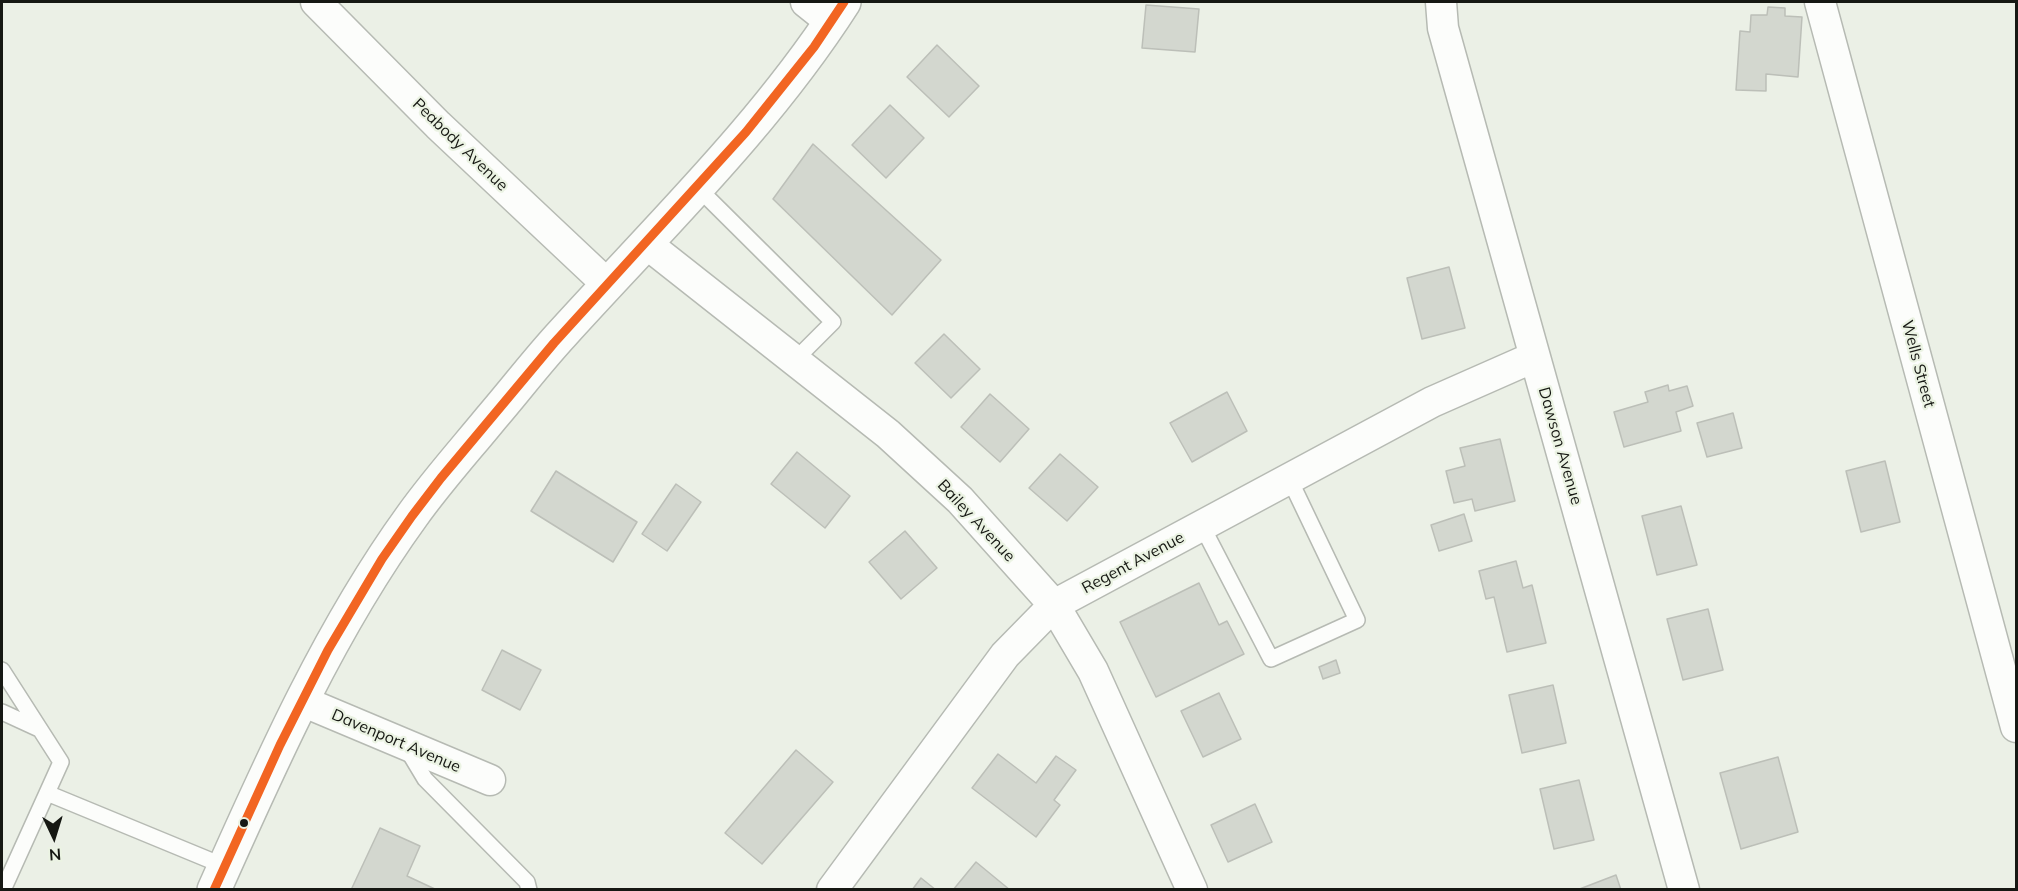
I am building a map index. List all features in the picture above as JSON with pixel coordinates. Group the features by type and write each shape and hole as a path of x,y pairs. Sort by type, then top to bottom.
{"main road":[{"path":"219,878 302,701 338,632 413,515 562,333 698,188 771,102 838,12"}],"street":[{"name":"Peabody Avenue","path":"316,2 438,125 608,285"},
{"path":"806,2 838,12"},
{"name":"Dawson Avenue","path":"1441,2 1443,28 1684,890"},
{"name":"Wells Street","path":"1820,2 2016,727"},
{"name":"Bailey Avenue","path":"647,244 888,434 960,500 1054,605 1092,671 1192,890"},
{"name":"Regent Avenue","path":"832,890 1005,655 1054,605 1432,402 1534,357"},
{"name":"Davenport Avenue","path":"302,701 490,780"}],"lane":[{"path":"698,188 832,322 795,360"},
{"path":"1202,526 1271,659 1357,620 1290,480"},
{"path":"2,670 61,762 3,890"},
{"path":"2,712 39,729"},
{"path":"406,746 425,779 527,882 529,890"},
{"path":"47,793 219,878"}],"building":[{"path":"1146,5 1199,9 1195,52 1142,48"},
{"path":"1768,7 1785,8 1785,16 1802,17 1798,77 1766,74 1766,91 1736,90 1740,31 1750,32 1751,15 1767,15"},
{"path":"937,45 979,86 949,117 907,77"},
{"path":"890,105 924,138 886,178 852,145"},
{"path":"813,144 941,260 892,315 773,199"},
{"path":"1449,267 1465,328 1422,339 1407,278"},
{"path":"944,334 980,369 951,398 915,363"},
{"path":"1668,385 1669,391 1687,386 1693,406 1676,412 1681,431 1624,447 1614,412 1648,402 1645,392"},
{"path":"1227,392 1247,431 1192,462 1170,423"},
{"path":"990,394 1029,429 1000,462 961,427"},
{"path":"1733,413 1742,448 1707,457 1697,423"},
{"path":"1500,439 1515,501 1475,511 1472,499 1454,503 1446,471 1465,466 1460,448"},
{"path":"797,452 850,496 825,528 771,484"},
{"path":"1060,454 1098,487 1067,521 1029,488"},
{"path":"1885,461 1900,522 1861,532 1846,471"},
{"path":"556,471 637,522 613,562 531,511"},
{"path":"676,484 701,502 667,551 642,534"},
{"path":"1681,506 1697,565 1657,575 1642,516"},
{"path":"1464,514 1472,541 1439,551 1431,525"},
{"path":"905,531 937,568 901,599 869,562"},
{"path":"1516,561 1523,588 1532,585 1546,643 1507,652 1494,597 1486,599 1479,571"},
{"path":"1199,583 1219,625 1227,621 1244,654 1156,697 1120,622"},
{"path":"1708,609 1723,670 1683,680 1667,619"},
{"path":"502,650 541,670 520,710 482,690"},
{"path":"1336,660 1340,673 1323,679 1319,667"},
{"path":"1553,685 1566,743 1522,753 1509,695"},
{"path":"1219,693 1241,739 1203,757 1181,711"},
{"path":"796,750 833,782 762,864 725,833"},
{"path":"998,754 1036,783 1056,756 1076,770 1054,800 1060,805 1036,837 972,788"},
{"path":"1778,757 1798,832 1741,849 1720,773"},
{"path":"1579,780 1594,840 1554,849 1540,789"},
{"path":"1255,804 1272,842 1228,862 1211,825"},
{"path":"380,828 420,846 407,876 437,890 351,890"},
{"path":"976,862 1010,890 953,890"},
{"path":"1616,875 1621,890 1577,890"},
{"path":"921,878 936,890 912,890"}],"transit line":[{"path":"214,890 280,745 328,650 382,559 412,516 554,343 746,132 814,47 844,2"}]}
